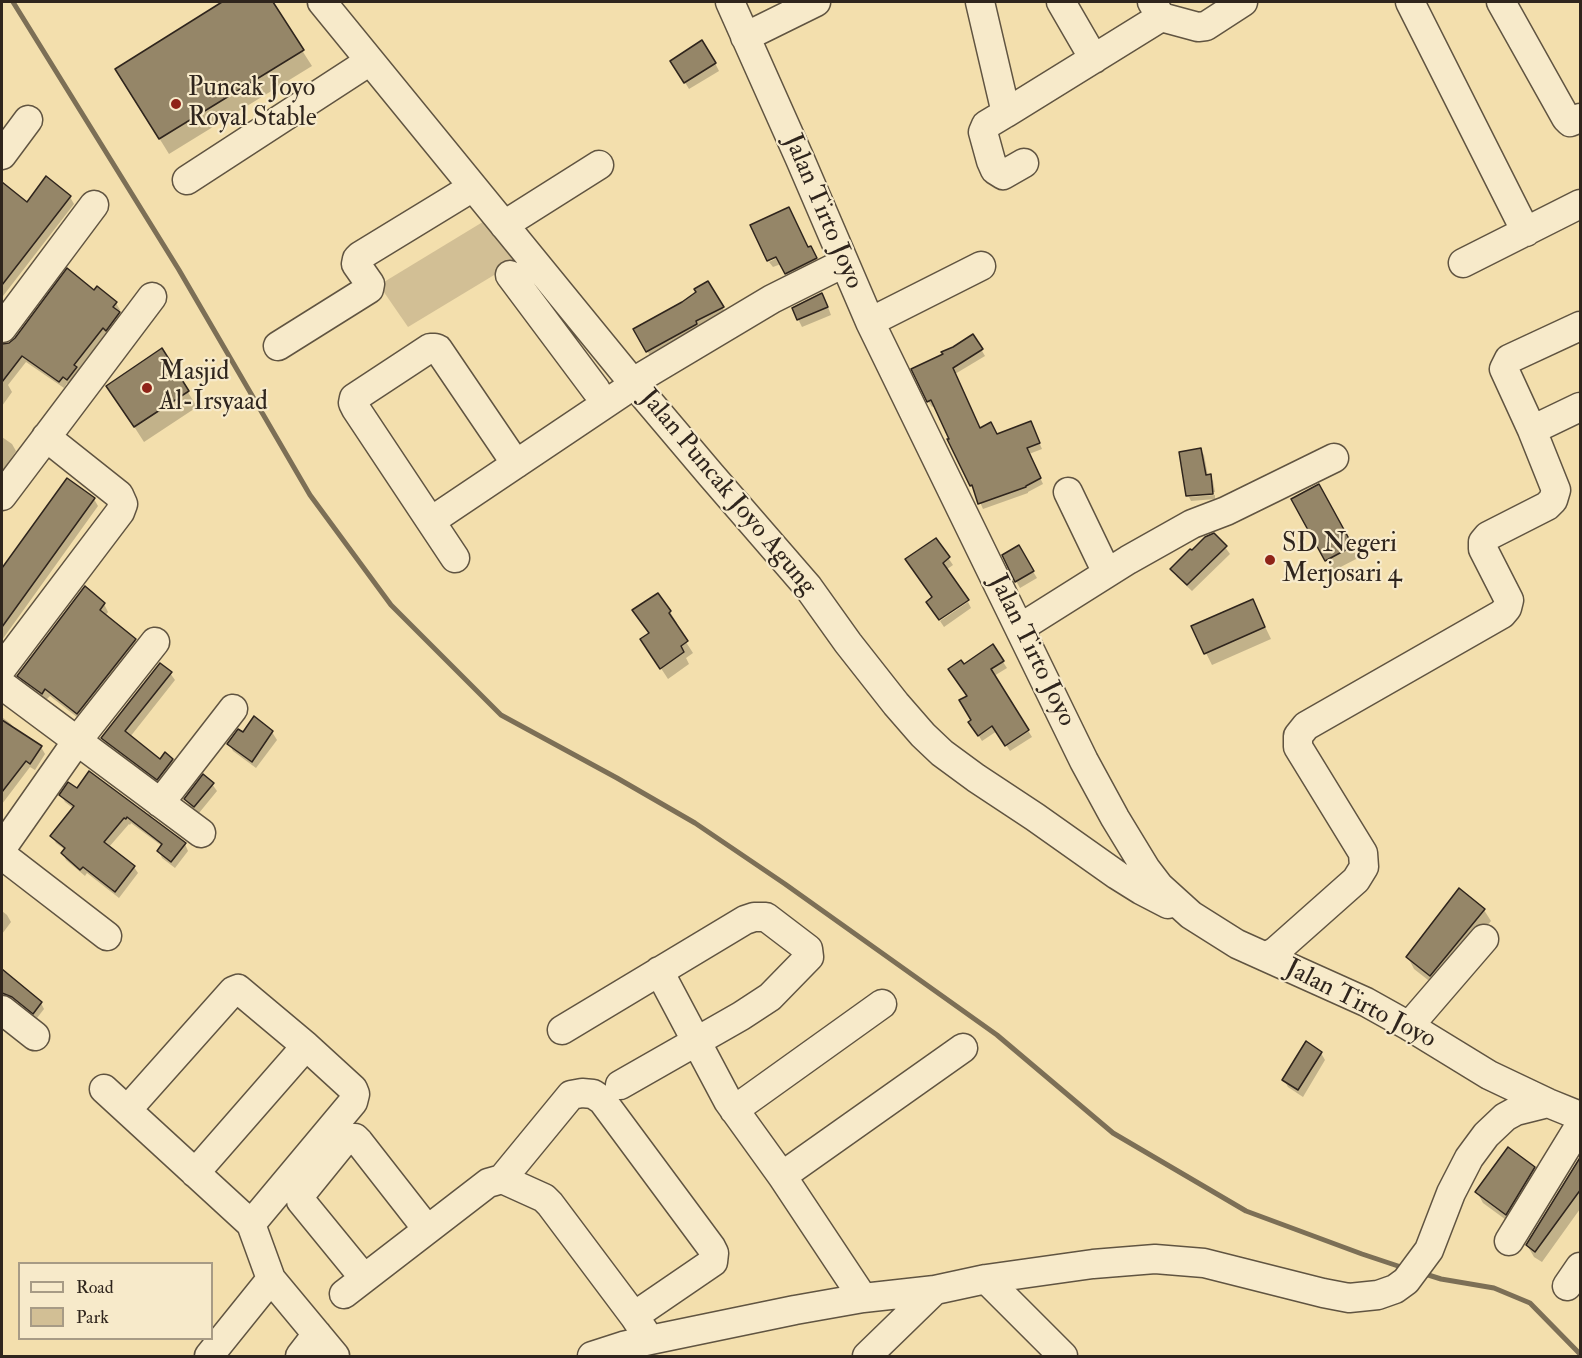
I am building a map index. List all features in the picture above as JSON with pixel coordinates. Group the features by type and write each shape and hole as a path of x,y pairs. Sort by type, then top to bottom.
{"street":[{"name":"Jalan Puncak Joyo Agung","path":"322,2 631,379 808,587 848,643 923,735 975,778 1117,875 1191,915"},
{"name":"Jalan Tirto Joyo","path":"730,2 870,322 1084,761 1114,818 1146,869 1159,886 1191,915 1237,944 1366,1002 1489,1075 1581,1116"},
{"path":"745,38 816,2"},
{"path":"980,2 1006,113"},
{"path":"1061,2 1094,59"},
{"path":"1024,163 1003,175 995,170 983,132 986,126 1094,59 1157,9 1198,27 1206,26 1243,2"},
{"path":"1410,2 1526,232"},
{"path":"1501,2 1566,118 1570,122 1581,117"},
{"path":"187,180 370,61"},
{"path":"2,155 28,120"},
{"path":"504,225 599,165"},
{"path":"278,346 369,289 370,284 356,264 360,256 473,187"},
{"path":"1463,263 1581,204"},
{"path":"2,328 94,205"},
{"path":"425,513 631,379 772,298 844,263"},
{"path":"870,322 981,266"},
{"path":"510,275 596,390"},
{"path":"3,492 152,297"},
{"path":"1266,957 1356,880 1364,867 1364,853 1298,747 1298,736 1306,726 1502,614 1507,608 1509,600 1483,549 1483,543 1488,536 1547,506 1553,500 1556,490 1504,369 1509,359 1581,326"},
{"path":"455,558 353,403 354,398 430,348 438,349 511,457"},
{"path":"511,457 596,390 631,379"},
{"path":"1532,430 1581,406"},
{"path":"2,669 120,512 123,504 120,495 46,438"},
{"path":"1020,628 1128,560 1192,524 1226,511 1334,458"},
{"path":"1068,492 1107,573"},
{"path":"2,848 77,741 155,642"},
{"path":"2,685 201,833"},
{"path":"160,803 233,709"},
{"path":"2,855 107,936"},
{"path":"562,1030 754,917 766,917 808,950 809,957 770,997 620,1085"},
{"path":"1409,1026 1484,939"},
{"path":"659,971 734,1110 782,1176 863,1298"},
{"path":"127,1110 238,989 353,1089 356,1094 353,1102 251,1224"},
{"path":"734,1110 882,1004"},
{"path":"2,1010 35,1036"},
{"path":"195,1173 306,1046"},
{"path":"782,1176 963,1048"},
{"path":"104,1089 251,1224 271,1279 335,1356"},
{"path":"427,1229 355,1138 345,1140 302,1193 301,1201 354,1286 488,1183 502,1179 571,1095 582,1093 593,1095 602,1100 714,1253 713,1262 634,1316"},
{"path":"592,1356 650,1340 863,1298 935,1290 986,1279 1093,1264 1155,1259 1204,1263 1348,1298 1378,1295 1395,1289 1406,1281 1429,1250 1451,1193 1478,1143 1505,1117 1516,1111 1548,1103"},
{"path":"1509,1241 1581,1125"},
{"path":"502,1179 544,1198 550,1204 650,1340"},
{"path":"209,1356 271,1279"},
{"path":"986,1279 1063,1356"},
{"path":"867,1356 935,1290"},
{"path":"300,1356 317,1334"}],"green space":[{"path":"486,220 519,260 408,327 379,285"}],"building":[{"name":"Puncak Joyo Royal Stable","path":"222,2 273,2 304,50 159,139 115,69"},
{"path":"702,40 716,63 684,83 670,61"},
{"path":"46,176 71,196 2,285 2,182 27,202"},
{"path":"789,207 808,247 811,246 817,258 785,274 776,257 767,261 750,225"},
{"path":"67,268 94,290 97,286 117,302 113,307 120,312 106,331 103,328 74,365 77,367 67,380 63,377 59,382 22,356 2,382 2,344 9,343 15,338"},
{"path":"708,281 724,307 696,321 697,324 646,352 633,329 682,302 696,292 694,289"},
{"path":"822,293 828,307 797,320 792,308"},
{"path":"973,334 983,349 953,368 980,428 991,422 997,434 1031,421 1040,443 1027,448 1041,478 1026,487 978,504 972,485 970,486 947,439 949,439 931,400 927,402 911,369 943,354 941,352"},
{"name":"Masjid Al-Irsyaad","path":"162,348 189,391 134,427 106,386"},
{"path":"1201,448 1206,475 1211,474 1213,494 1186,496 1179,452"},
{"path":"67,478 95,498 2,627 2,568"},
{"path":"1319,484 1353,546 1325,561 1291,499"},
{"path":"1214,533 1227,546 1187,585 1170,569 1190,549 1192,550 1205,537"},
{"path":"936,538 950,557 943,563 969,600 939,620 926,602 932,597 905,559"},
{"path":"1019,545 1034,571 1015,582 1002,555"},
{"path":"85,586 105,603 100,610 136,639 77,714 45,689 42,694 17,676"},
{"path":"658,593 688,641 681,646 684,652 660,669 640,639 649,633 632,610"},
{"path":"1253,599 1265,627 1204,654 1191,626"},
{"path":"993,644 1004,661 991,669 1029,730 1005,746 992,726 978,736 968,722 971,720 959,700 967,696 948,669 961,660 964,664"},
{"path":"160,663 172,672 125,731 160,759 165,752 173,759 157,780 101,738"},
{"path":"254,716 273,731 252,762 227,744 238,729 243,732"},
{"path":"2,720 42,746 30,764 26,761 2,792"},
{"path":"89,771 186,843 171,862 157,851 162,844 127,817 124,818 104,842 135,866 115,892 83,867 80,870 61,853 65,848 50,836 74,806 59,795 68,782 77,788"},
{"path":"203,774 214,783 194,807 184,799"},
{"path":"1459,888 1485,909 1430,976 1406,957"},
{"path":"2,969 42,1002 33,1014 12,997 2,993"},
{"path":"1306,1041 1322,1052 1298,1090 1282,1080"},
{"path":"1508,1147 1535,1167 1506,1215 1475,1192"},
{"path":"1581,1156 1581,1189 1535,1252 1526,1245"}],"waterway":[{"path":"13,2 179,270 310,495 391,605 501,715 695,823 785,884 997,1035 1113,1133 1246,1211 1404,1268"},
{"path":"1422,1273 1441,1279 1494,1288 1530,1303 1580,1354"}],"place":[{"name":"Puncak Joyo Royal Stable","path":"176,104"},
{"name":"Masjid Al-Irsyaad","path":"147,388"},
{"name":"SD Negeri Merjosari 4","path":"1270,560"}]}
